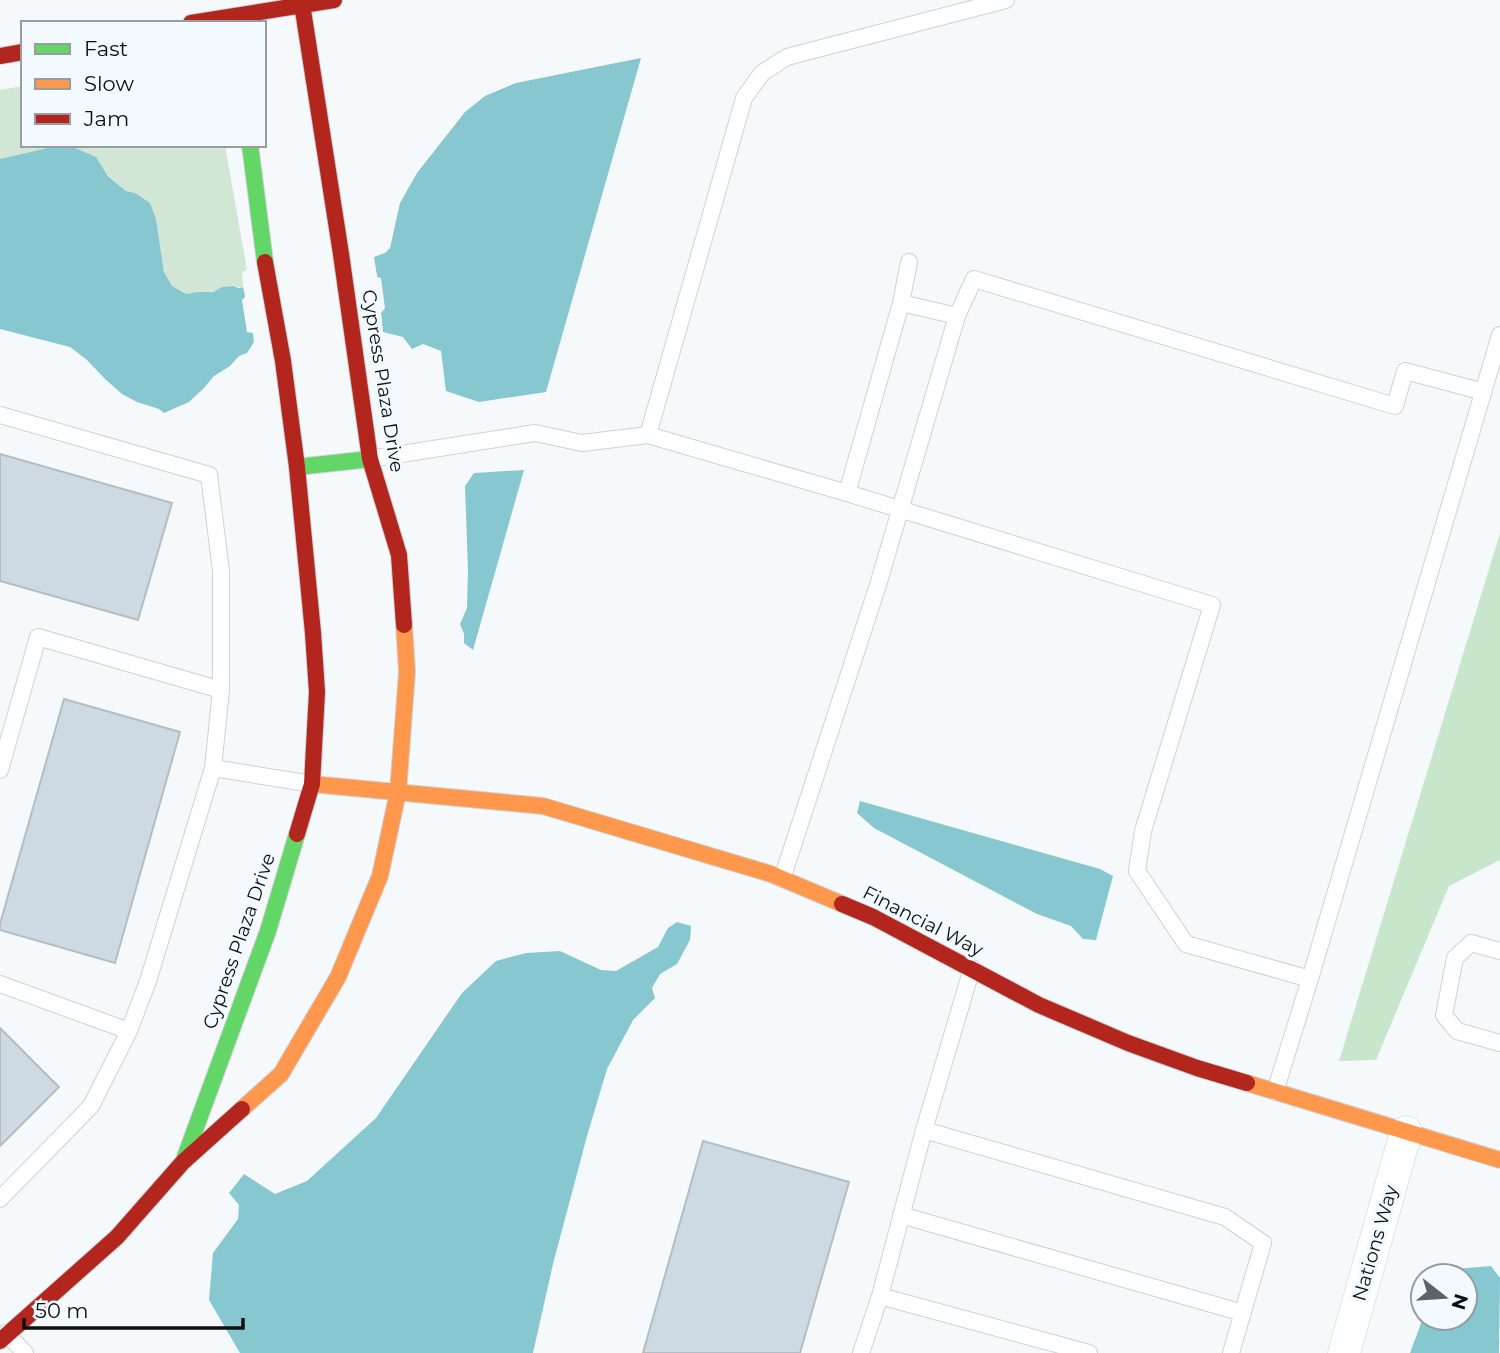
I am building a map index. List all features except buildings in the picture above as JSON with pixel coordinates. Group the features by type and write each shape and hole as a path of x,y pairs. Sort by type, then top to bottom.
{"street":[{"path":"200,21 300,2 334,0"},
{"name":"Cypress Plaza Drive","path":"3,1334 117,1237 183,1162 281,1074 338,977 380,876 398,792 407,672 400,555 370,459 341,254 300,2"},
{"path":"0,55 21,52"},
{"name":"Cypress Plaza Drive","path":"183,1162 268,931 312,785 317,692 297,467 283,361 265,266 250,147"},
{"path":"297,467 370,459"},
{"name":"Financial Way","path":"312,785 543,806 771,874 873,917 1039,1004 1128,1043 1197,1068 1500,1160"},
{"name":"Nations Way","path":"1344,1353 1406,1132"}],"lane":[{"path":"648,435 744,98 762,73 787,57 1006,0"},
{"path":"847,493 901,303 909,262"},
{"path":"782,879 841,700 957,316 974,279 1395,406 1405,371 1483,392"},
{"path":"901,303 957,316"},
{"path":"1275,1092 1500,335"},
{"path":"0,415 209,475 221,571 221,690 213,768 148,981 129,1031 91,1106 0,1199"},
{"path":"370,459 535,433 582,443 648,435 1212,604 1143,831 1137,871 1186,944 1310,979"},
{"path":"0,770 38,636 221,690"},
{"path":"213,768 312,785"},
{"path":"1500,951 1471,943 1455,958 1444,1015 1457,1031 1500,1043"},
{"path":"861,1353 880,1296 924,1130 972,968"},
{"path":"0,984 129,1031"},
{"path":"924,1130 1225,1217 1263,1243 1231,1353"},
{"path":"901,1215 1242,1312"},
{"path":"880,1296 1089,1353"},
{"path":"3,1334 25,1353"}],"green space":[{"path":"21,86 21,147 52,147 0,159 0,90"},
{"path":"60,147 225,147 247,270 242,272 243,287 230,286 212,292 186,294 172,286 164,272 156,219 135,193 126,191 108,175 96,157"},
{"path":"1500,533 1500,860 1449,886 1376,1060 1339,1061"}],"water":[{"path":"641,58 546,392 479,402 446,391 441,351 423,344 412,349 403,337 383,332 381,313 253,333 254,342 247,353 239,356 230,366 214,376 189,402 164,413 122,394 70,347 0,329 0,159 52,147 75,148 96,157 108,176 126,191 135,193 150,203 156,219 164,272 172,286 186,294 213,292 222,287 243,287 246,297 377,277 374,257 390,248 400,203 417,173 465,112 485,96 516,83"},
{"path":"524,470 473,650 464,643 460,624 467,608 465,486 474,473"},
{"path":"860,801 1100,869 1113,876 1096,940 1083,939 1071,926 1037,914 874,828 857,813"},
{"path":"677,922 691,926 690,940 677,964 660,974 652,988 655,998 633,1020 607,1069 553,1264 533,1353 240,1353 209,1300 213,1253 238,1219 239,1205 229,1193 244,1174 275,1194 307,1181 376,1118 462,993 496,961 526,953 560,951 601,970 616,971 658,947 668,928"},
{"path":"1491,1266 1500,1278 1499,1353 1410,1353 1418,1332 1479,1332 1479,1267"}],"pier":[{"path":"373,254 377,277 381,278 385,308 381,313 383,336 380,333 378,317 257,336 255,347 253,333 247,332 242,300 245,297 243,283 248,293 373,275"}],"traffic: fast":[{"path":"250,147 265,262"},
{"path":"297,467 370,459"},
{"path":"185,1157 268,931 297,834"}],"traffic: slow":[{"path":"242,1109 281,1074 338,977 380,876 398,792 407,672 404,625"},
{"path":"312,784 543,806 771,874 842,904"},
{"path":"1247,1083 1500,1160"}],"traffic: jam":[{"path":"299,0 302,4 341,254 370,459 399,555 404,625"},
{"path":"203,21 334,0"},
{"path":"0,56 21,52"},
{"path":"265,262 283,361 297,467 317,692 312,784 297,834"},
{"path":"842,904 873,917 1039,1005 1128,1043 1247,1083"},
{"path":"0,1341 117,1237 183,1162 242,1109"}]}
